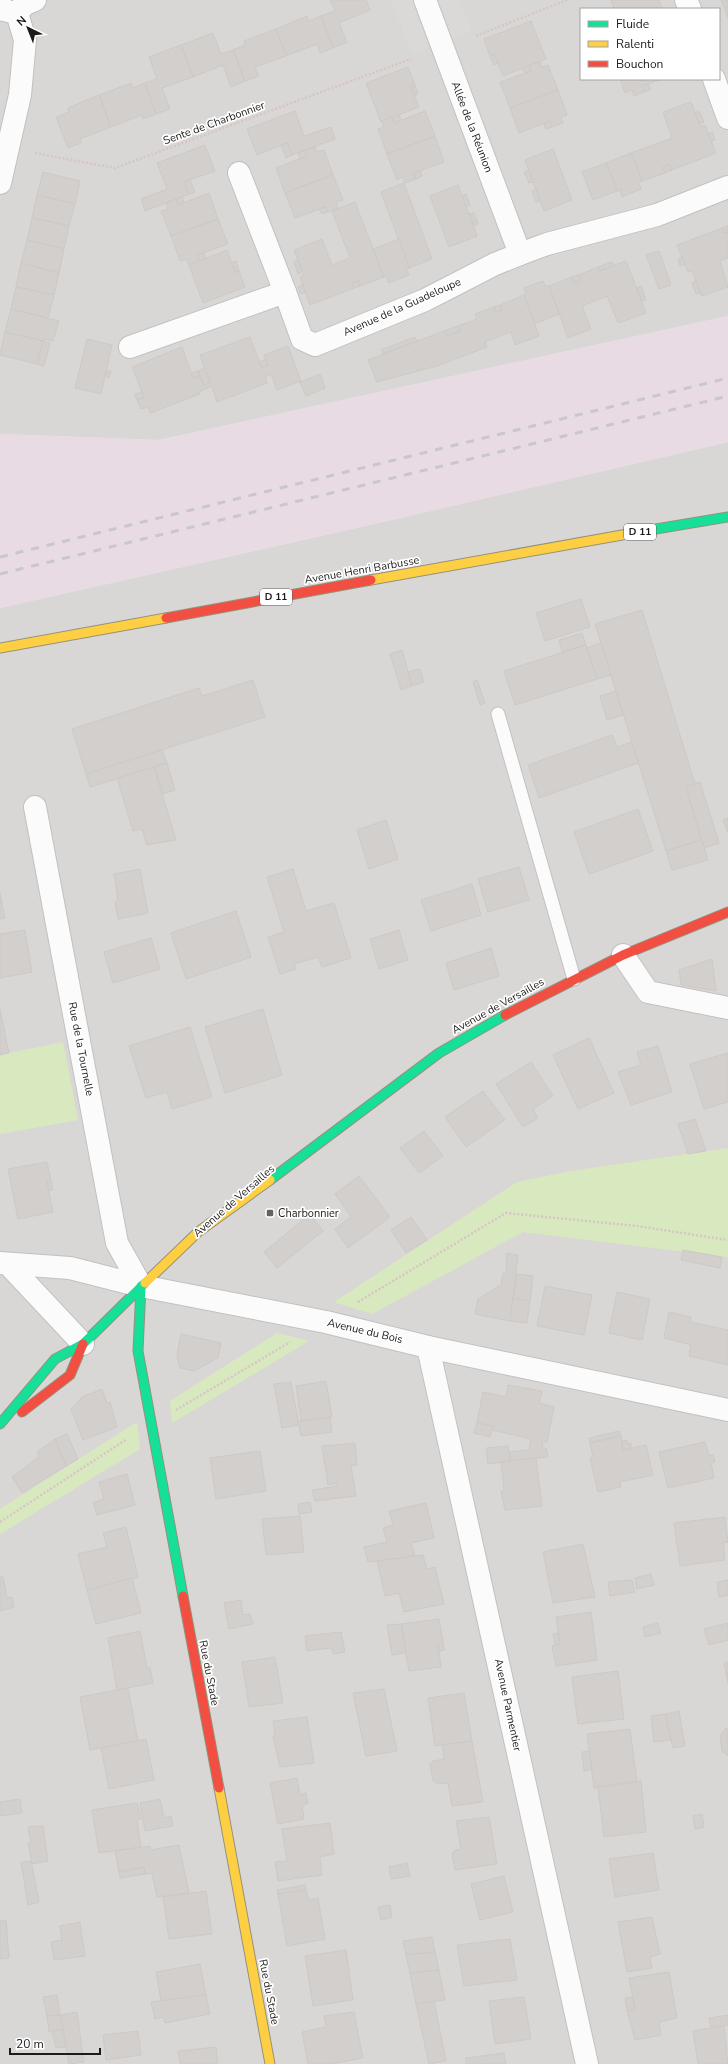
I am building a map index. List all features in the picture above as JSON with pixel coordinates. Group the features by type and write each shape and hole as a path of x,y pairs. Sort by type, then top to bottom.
{"street":[{"path":"0,183 20,96 25,40 9,9 34,0"},
{"name":"Allée de la Réunion","path":"425,0 520,254"},
{"path":"714,80 728,118"},
{"name":"Avenue de la Guadeloupe","path":"239,173 302,339 315,345 425,300 495,264 520,254 547,244 657,215 728,187"},
{"path":"130,347 285,292"},
{"name":"Avenue Henri Barbusse","path":"0,648 552,547 728,517"},
{"name":"Rue de la Tournelle","path":"36,807 117,1243 141,1286"},
{"name":"Avenue de Versailles","path":"0,1424 55,1359 83,1344 198,1232 301,1158 439,1053 530,1001 623,955 728,912"},
{"path":"623,955 648,992 728,1008"},
{"name":"Avenue de Versailles","path":"235,1218 301,1158"},
{"name":"Avenue de Versailles","path":"141,1286 187,1256"},
{"path":"4,1264 83,1344"},
{"name":"Avenue du Bois","path":"4,1264 70,1268 141,1286 326,1322 428,1346 728,1410"},
{"name":"Rue du Stade","path":"141,1286 138,1351 270,2064"},
{"name":"Avenue de Versailles","path":"0,1428 70,1375 83,1344"},
{"name":"Avenue Parmentier","path":"428,1346 587,2064"}],"lane":[{"path":"498,714 574,979"}],"path":[{"path":"476,36 567,0"},
{"name":"Sente de Charbonnier","path":"33,153 115,168 411,59"}],"shaded area":[{"path":"0,0 728,0 728,316 159,440 0,434"},
{"path":"391,0 460,0 472,31 412,54"},
{"path":"728,316 728,442 383,522 0,608 0,434 159,440"},
{"path":"728,442 728,2064 0,2064 0,608 383,522"}],"green space":[{"path":"63,1042 78,1120 0,1134 0,1055"},
{"path":"728,1148 728,1257 523,1232 372,1314 334,1302 517,1182 571,1171"},
{"path":"277,1333 309,1341 172,1423 170,1401"},
{"path":"137,1422 140,1449 0,1534 0,1509"}],"building":[{"path":"330,0 366,0 370,10 339,23 347,42 333,48 321,16 335,11"},
{"path":"611,0 659,0 662,8 614,8"},
{"path":"721,0 728,0 728,18"},
{"path":"307,16 309,21 321,16 333,48 320,53 317,44 286,56 276,29"},
{"path":"531,21 546,59 503,76 494,54 490,56 484,39"},
{"path":"276,29 286,56 255,67 259,76 245,81 233,50 245,45 244,41"},
{"path":"213,33 221,54 233,50 245,81 231,87 223,65 193,77 181,45"},
{"path":"181,45 193,77 162,88 170,109 156,114 145,83 157,79 149,57"},
{"path":"494,54 498,63 494,65 490,56"},
{"path":"540,62 542,67 548,65 558,90 510,108 500,82 531,71 529,65"},
{"path":"529,65 531,71 525,73 523,68"},
{"path":"408,67 415,85 411,87 419,107 381,122 366,83"},
{"path":"620,80 659,80 642,86 644,92 634,96 632,90 625,93"},
{"path":"131,83 133,88 145,83 156,114 143,119 142,115 111,127 99,95"},
{"path":"648,84 651,90 644,92 642,86"},
{"path":"415,85 418,94 414,96 411,87"},
{"path":"558,90 567,115 561,117 563,123 552,127 550,121 519,133 510,108"},
{"path":"99,95 111,127 80,139 81,143 68,148 56,117 69,112 68,108"},
{"path":"691,102 701,127 705,125 716,153 672,170 669,164 663,167 665,173 642,181 631,153 672,138 663,112"},
{"path":"295,111 304,136 331,127 335,139 292,155 287,143 257,155 247,129"},
{"path":"425,111 435,136 387,154 378,129 384,127 382,121 392,117 394,123"},
{"path":"699,111 704,122 699,124 695,113"},
{"path":"399,115 401,120 394,123 392,117"},
{"path":"550,121 552,127 546,129 544,124"},
{"path":"712,132 715,140 711,141 708,134"},
{"path":"435,136 444,162 413,173 416,179 405,183 403,177 397,180 387,154"},
{"path":"287,143 292,155 286,158 281,145"},
{"path":"205,145 215,171 184,182 189,194 145,211 141,199 167,189 157,163"},
{"path":"315,147 317,152 324,150 333,175 285,193 276,168 307,156 304,151"},
{"path":"553,149 572,200 544,211 525,160"},
{"path":"304,151 307,156 300,159 298,153"},
{"path":"631,153 642,181 639,183 641,189 622,197 620,190 617,191 606,163"},
{"path":"606,163 617,191 593,200 582,172"},
{"path":"669,164 672,170 665,173 663,167"},
{"path":"529,170 533,182 529,183 524,172"},
{"path":"420,171 422,176 416,179 413,173"},
{"path":"43,172 80,181 75,204 37,195"},
{"path":"333,175 343,200 336,202 338,208 328,212 326,207 295,218 285,193"},
{"path":"190,180 195,192 189,194 184,182"},
{"path":"404,183 432,259 409,268 381,192"},
{"path":"458,185 477,236 449,247 430,196"},
{"path":"536,189 540,201 536,202 532,191"},
{"path":"209,193 218,219 171,236 161,211 168,209 166,203 176,199 178,205"},
{"path":"466,194 470,205 466,207 462,196"},
{"path":"37,195 75,204 69,226 32,218"},
{"path":"182,197 184,202 178,205 176,199"},
{"path":"355,202 384,277 360,286 359,281 352,283 354,288 310,305 300,277 304,275 294,250 322,239 332,265 350,258 332,211"},
{"path":"326,207 328,212 322,214 319,209"},
{"path":"474,213 478,224 474,226 469,214"},
{"path":"32,218 69,226 64,249 27,240"},
{"path":"218,219 228,244 197,255 200,261 189,265 187,259 180,261 171,236"},
{"path":"728,225 728,232 724,233 722,228"},
{"path":"722,228 724,233 728,232 728,258 720,261 728,287 702,296 692,271 688,272 677,245"},
{"path":"399,239 409,268 406,269 409,275 389,283 386,276 384,277 373,249"},
{"path":"27,240 64,249 59,273 21,263"},
{"path":"227,250 235,272 239,271 245,287 203,303 189,265"},
{"path":"659,251 671,285 659,289 646,255"},
{"path":"204,253 206,258 200,261 197,255"},
{"path":"682,257 685,264 680,266 678,259"},
{"path":"298,260 302,272 298,274 294,262"},
{"path":"236,261 239,271 235,272 231,263"},
{"path":"626,261 646,313 618,323 607,296 582,306 591,329 568,338 549,286 572,277 574,283 581,281 579,275 598,267 599,271"},
{"path":"612,262 613,266 599,271 598,267"},
{"path":"21,263 59,273 54,295 16,287"},
{"path":"579,275 581,281 574,283 572,277"},
{"path":"359,281 360,286 354,288 352,283"},
{"path":"543,281 546,287 549,286 559,314 534,324 524,295 526,294 524,288"},
{"path":"696,281 700,293 696,294 692,283"},
{"path":"303,285 305,292 301,294 298,287"},
{"path":"641,286 646,300 642,301 637,288"},
{"path":"16,287 54,295 48,318 11,309"},
{"path":"524,295 539,336 515,345 511,332 485,342 487,347 437,366 377,382 368,360 444,331 447,336 460,331 458,326 477,319 475,314 494,307 496,312 502,310 500,305"},
{"path":"500,305 502,310 496,312 494,307"},
{"path":"11,309 59,321 53,341 44,339 43,341 5,332"},
{"path":"458,326 460,331 447,336 444,331"},
{"path":"5,332 43,341 37,364 0,355"},
{"path":"250,337 261,367 268,365 264,355 288,346 301,381 277,390 271,374 265,377 267,383 217,402 212,386 199,392 200,394 150,413 148,407 141,409 137,400 144,397 132,367 182,347 193,378 200,376 204,385 210,383 200,355"},
{"path":"415,337 417,341 383,354 381,350"},
{"path":"87,339 112,345 101,394 75,388"},
{"path":"43,341 50,343 44,366 37,364"},
{"path":"266,359 268,365 261,367 259,362"},
{"path":"205,368 210,383 204,385 198,371"},
{"path":"107,371 111,371 109,378 105,376"},
{"path":"198,371 200,376 193,378 191,373"},
{"path":"320,374 325,388 306,396 300,382"},
{"path":"142,392 144,397 137,400 135,394"},
{"path":"581,599 590,627 545,641 536,613"},
{"path":"642,610 695,784 686,787 702,840 666,851 595,624"},
{"path":"582,633 586,645 562,652 559,640"},
{"path":"601,643 611,675 597,679 587,648"},
{"path":"586,645 597,679 515,705 504,671"},
{"path":"402,650 412,686 401,690 390,654"},
{"path":"420,669 424,682 412,686 408,672"},
{"path":"253,680 265,717 86,774 72,729 199,688 202,696"},
{"path":"477,680 485,703 480,705 473,682"},
{"path":"616,691 623,715 607,720 600,696"},
{"path":"612,735 617,747 632,742 638,763 539,798 528,765"},
{"path":"162,750 167,763 90,787 86,774"},
{"path":"167,763 175,790 163,794 154,767"},
{"path":"154,767 176,840 147,845 142,829 133,831 117,778"},
{"path":"700,782 719,843 704,848 686,787"},
{"path":"638,809 653,851 589,874 574,832"},
{"path":"728,818 728,833 723,820"},
{"path":"386,820 398,859 369,869 357,830"},
{"path":"702,840 708,860 672,870 666,851"},
{"path":"519,867 529,900 488,912 478,879"},
{"path":"140,869 148,913 118,919 115,902 118,901 114,874"},
{"path":"293,869 306,911 334,903 351,958 322,967 318,957 294,964 296,969 280,974 268,937 284,932 267,877"},
{"path":"472,884 481,915 431,931 421,900"},
{"path":"0,893 5,918 0,919"},
{"path":"236,911 251,957 186,979 171,933"},
{"path":"25,930 32,972 0,978 0,934"},
{"path":"399,930 408,960 379,969 370,939"},
{"path":"151,938 160,969 113,983 104,952"},
{"path":"491,948 499,976 454,990 446,963"},
{"path":"712,959 716,991 681,985 679,970"},
{"path":"0,1009 9,1053 0,1055"},
{"path":"263,1009 282,1075 225,1093 205,1027"},
{"path":"190,1027 212,1097 172,1109 167,1092 146,1098 129,1046"},
{"path":"589,1038 614,1093 578,1109 553,1055"},
{"path":"658,1046 672,1092 631,1105 618,1072 641,1065 637,1052"},
{"path":"728,1053 728,1102 704,1109 690,1064"},
{"path":"531,1062 553,1096 533,1109 538,1118 523,1127 496,1084"},
{"path":"483,1091 505,1120 466,1147 445,1117"},
{"path":"695,1119 706,1151 688,1154 678,1124"},
{"path":"424,1131 443,1156 419,1173 400,1148"},
{"path":"47,1162 51,1181 47,1182 53,1212 18,1219 8,1169"},
{"path":"359,1176 390,1217 348,1248 335,1229 351,1217 335,1194"},
{"path":"51,1181 53,1190 49,1191 47,1182"},
{"path":"310,1214 323,1231 277,1268 264,1252"},
{"path":"411,1217 427,1240 406,1253 391,1230"},
{"path":"683,1250 722,1257 720,1268 681,1260"},
{"path":"507,1253 518,1255 510,1321 475,1314 478,1299 501,1285 503,1273 506,1273"},
{"path":"517,1274 533,1276 530,1301 513,1298"},
{"path":"545,1286 592,1295 584,1335 537,1326"},
{"path":"617,1292 650,1299 642,1340 609,1333"},
{"path":"513,1298 530,1301 527,1323 510,1321"},
{"path":"669,1312 691,1317 690,1322 728,1330 728,1365 689,1356 691,1345 664,1338"},
{"path":"181,1334 221,1343 218,1358 194,1371 180,1368 177,1355"},
{"path":"326,1381 332,1417 301,1421 296,1386"},
{"path":"291,1382 299,1425 282,1428 274,1384"},
{"path":"508,1385 542,1391 539,1403 554,1407 547,1442 543,1442 542,1448 546,1448 548,1457 510,1461 509,1452 529,1450 531,1439 492,1430 493,1426 477,1423 483,1392 506,1397"},
{"path":"102,1389 107,1403 110,1402 117,1427 83,1440 71,1409 82,1397"},
{"path":"330,1417 332,1432 301,1436 298,1422"},
{"path":"477,1423 493,1426 490,1437 474,1433"},
{"path":"619,1431 621,1436 590,1443 589,1438"},
{"path":"67,1434 78,1459 66,1466 55,1439"},
{"path":"621,1436 623,1450 646,1445 653,1475 620,1482 621,1487 598,1492 590,1458 593,1457 590,1443"},
{"path":"55,1439 66,1466 22,1493 12,1477 39,1457 37,1452"},
{"path":"627,1440 628,1444 631,1443 631,1448 623,1450 622,1441"},
{"path":"705,1442 709,1456 713,1455 715,1462 711,1463 714,1478 668,1488 659,1452"},
{"path":"355,1443 357,1465 351,1466 356,1496 315,1501 312,1490 337,1486 337,1483 328,1485 322,1446"},
{"path":"508,1446 510,1461 488,1464 486,1448"},
{"path":"260,1451 266,1491 216,1499 210,1458"},
{"path":"536,1458 542,1506 505,1510 501,1491 504,1490 501,1462"},
{"path":"127,1474 135,1505 97,1515 93,1503 104,1499 99,1482"},
{"path":"310,1502 312,1512 299,1514 298,1504"},
{"path":"426,1503 434,1538 411,1543 415,1556 368,1562 364,1547 387,1542 383,1528 393,1525 389,1511"},
{"path":"300,1516 304,1552 266,1555 262,1519"},
{"path":"725,1517 728,1542 723,1543 725,1560 680,1566 674,1523"},
{"path":"126,1527 138,1577 87,1590 78,1554 107,1547 103,1533"},
{"path":"583,1544 595,1597 553,1603 543,1552"},
{"path":"423,1555 427,1569 435,1567 444,1604 404,1612 399,1593 385,1596 377,1561"},
{"path":"651,1574 654,1585 637,1589 635,1578"},
{"path":"0,1577 3,1577 7,1598 12,1597 14,1607 0,1611"},
{"path":"132,1578 141,1613 96,1624 87,1590"},
{"path":"632,1580 635,1592 610,1596 608,1582"},
{"path":"728,1580 728,1595 719,1597 717,1582"},
{"path":"241,1600 243,1615 250,1614 253,1624 229,1629 224,1603"},
{"path":"591,1612 597,1660 556,1666 552,1646 560,1644 556,1617"},
{"path":"439,1619 443,1642 438,1644 441,1667 409,1671 401,1624"},
{"path":"658,1623 661,1633 645,1637 643,1627"},
{"path":"728,1623 728,1640 709,1645 704,1629"},
{"path":"401,1624 406,1653 392,1655 387,1625"},
{"path":"140,1631 147,1668 150,1668 153,1683 117,1690 108,1638"},
{"path":"341,1632 345,1652 333,1654 331,1648 307,1651 305,1636"},
{"path":"558,1633 560,1644 555,1645 553,1634"},
{"path":"443,1642 444,1650 439,1651 438,1644"},
{"path":"275,1657 283,1703 249,1707 242,1662"},
{"path":"728,1662 728,1683 724,1663"},
{"path":"618,1671 624,1719 578,1724 572,1677"},
{"path":"128,1688 138,1741 90,1750 80,1697"},
{"path":"384,1689 397,1751 366,1756 353,1693"},
{"path":"464,1693 472,1741 435,1746 428,1698"},
{"path":"679,1711 685,1746 673,1748 665,1714"},
{"path":"665,1714 671,1740 654,1742 651,1716"},
{"path":"307,1717 314,1763 280,1767 273,1737 275,1736 273,1721"},
{"path":"726,1728 728,1728 728,1756 722,1751 720,1736"},
{"path":"630,1729 637,1782 594,1788 587,1734"},
{"path":"146,1739 154,1780 109,1789 101,1748"},
{"path":"472,1741 483,1802 452,1806 448,1783 438,1784 433,1781 430,1765 433,1761 444,1759 442,1745"},
{"path":"589,1751 592,1769 584,1771 582,1752"},
{"path":"297,1778 300,1795 306,1793 308,1803 302,1805 304,1819 278,1824 270,1783"},
{"path":"641,1781 646,1832 604,1837 598,1787"},
{"path":"20,1799 22,1813 0,1816 0,1802"},
{"path":"160,1799 164,1818 171,1816 173,1826 145,1831 140,1803"},
{"path":"137,1803 141,1819 137,1820 141,1847 99,1853 92,1810"},
{"path":"702,1814 704,1827 695,1829 693,1816"},
{"path":"489,1817 497,1864 455,1870 452,1854 455,1850 461,1849 456,1821"},
{"path":"330,1823 334,1854 320,1857 322,1875 278,1881 275,1862 287,1861 282,1829"},
{"path":"43,1826 48,1861 32,1864 28,1843 31,1843 28,1827"},
{"path":"179,1845 189,1893 157,1897 152,1873 145,1874 144,1867 119,1872 115,1851 150,1846 151,1850"},
{"path":"653,1853 659,1890 615,1897 609,1859"},
{"path":"31,1861 39,1902 28,1905 21,1862"},
{"path":"407,1863 410,1876 391,1879 389,1867"},
{"path":"144,1867 145,1874 120,1878 119,1872"},
{"path":"504,1876 513,1912 480,1920 471,1884"},
{"path":"305,1885 306,1890 278,1894 277,1890"},
{"path":"306,1890 309,1900 318,1898 325,1939 287,1946 278,1894"},
{"path":"206,1891 212,1934 169,1939 163,1897"},
{"path":"390,1905 392,1917 381,1920 378,1907"},
{"path":"652,1917 660,1954 650,1957 652,1968 627,1972 618,1922"},
{"path":"6,1920 9,1958 0,1959 0,1921"},
{"path":"80,1922 85,1956 54,1960 51,1942 62,1940 60,1926"},
{"path":"432,1937 435,1952 406,1955 403,1941"},
{"path":"510,1939 517,1980 464,1986 457,1945"},
{"path":"346,1950 353,2000 313,2006 305,1956"},
{"path":"435,1952 439,1970 410,1973 406,1955"},
{"path":"200,1964 206,1995 161,2001 156,1972"},
{"path":"439,1970 445,2000 416,2004 410,1973"},
{"path":"669,1972 677,2018 659,2022 661,2035 635,2040 627,2011 635,2009 629,1978"},
{"path":"57,1995 60,2015 47,2016 43,1997"},
{"path":"206,1995 210,2014 165,2023 163,2017 155,2019 151,2002"},
{"path":"524,1997 531,2039 495,2044 489,2001"},
{"path":"632,1997 635,2009 627,2011 625,1998"},
{"path":"434,2001 446,2061 429,2064 416,2004"},
{"path":"77,2012 84,2062 69,2064 60,2015"},
{"path":"354,2012 363,2058 331,2064 308,2064 302,2032 326,2027 324,2016"},
{"path":"60,2015 63,2030 49,2032 47,2016"},
{"path":"728,2015 728,2025 711,2028 709,2018"},
{"path":"724,2026 728,2064 698,2064 693,2031"},
{"path":"63,2030 66,2047 56,2048 52,2031"},
{"path":"138,2031 141,2055 106,2060 103,2035"},
{"path":"216,2047 218,2064 180,2064 178,2051"},
{"path":"504,2053 506,2064 466,2064 466,2058"}],"railway":[{"path":"0,557 728,378"},
{"path":"0,574 728,396"}],"traffic: fast":[{"path":"650,530 728,517"},
{"path":"270,1180 439,1053 505,1015"},
{"path":"0,1424 55,1359 83,1344 145,1283"},
{"path":"141,1286 138,1351 183,1596"}],"traffic: slow":[{"path":"371,580 650,530"},
{"path":"0,648 166,618"},
{"path":"145,1283 198,1232 270,1180"},
{"path":"219,1788 270,2064"}],"traffic: jam":[{"path":"166,618 371,580"},
{"path":"505,1015 623,955 728,912"},
{"path":"22,1412 70,1375 83,1344"},
{"path":"183,1596 219,1788"}],"place":[{"name":"Charbonnier","path":"270,1213"}]}
